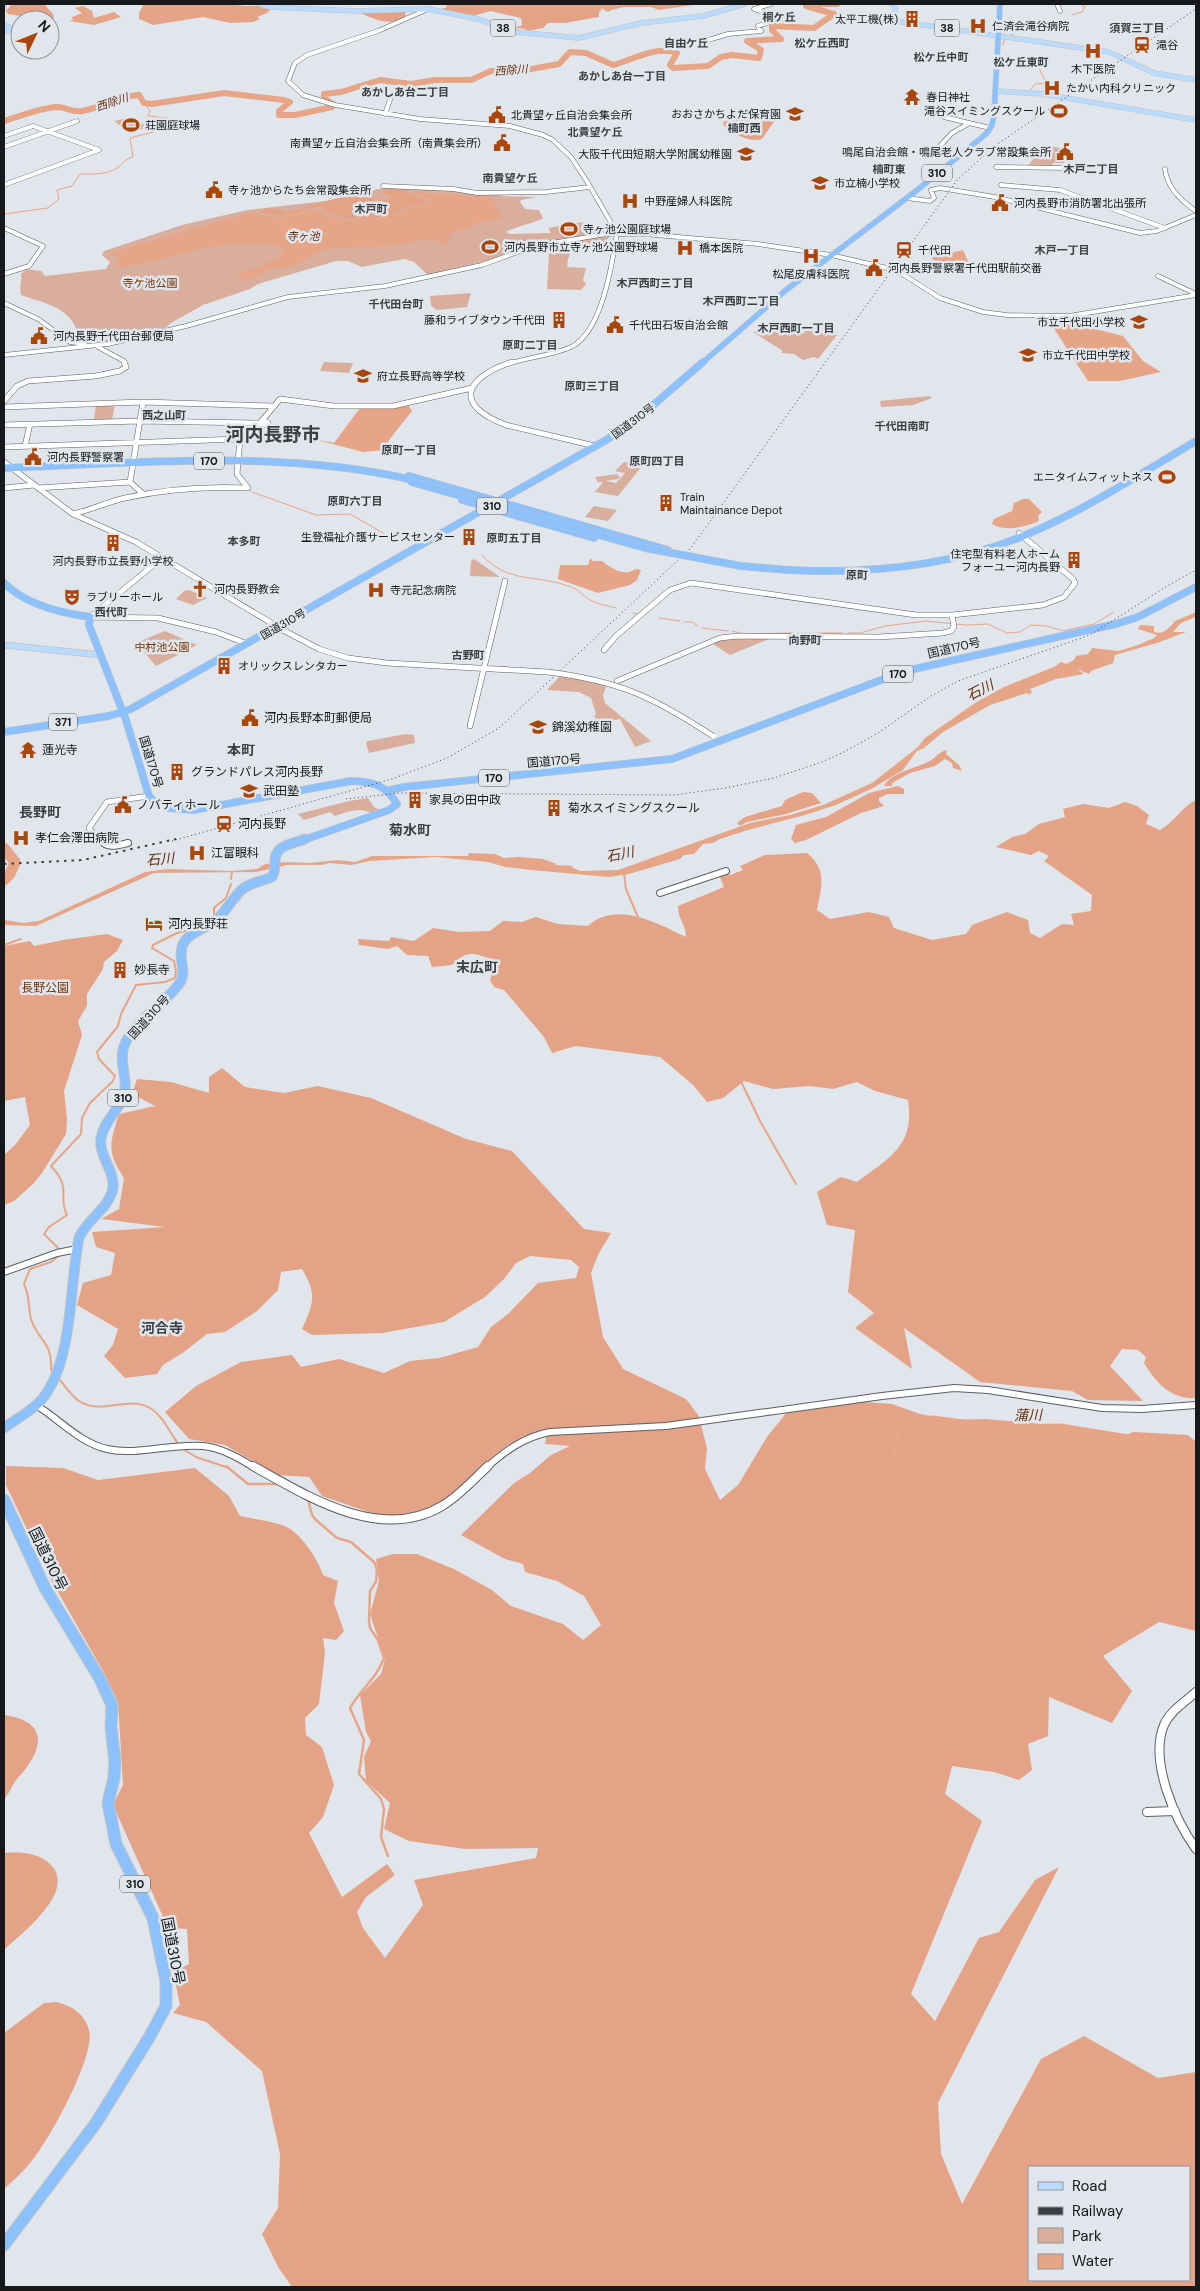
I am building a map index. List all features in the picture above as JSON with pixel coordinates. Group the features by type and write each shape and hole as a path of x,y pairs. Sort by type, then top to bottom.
{"highway":[{"path":"990,128 994,115 1000,4"},
{"name":"国道310号","path":"123,713 488,508 636,420 786,290 907,198 986,134 990,128"},
{"name":"170","path":"1021,535 1196,436"},
{"name":"170","path":"412,481 647,549 687,558 724,564 790,568 851,567 920,560 972,549 1021,535 1077,509 1196,440"},
{"path":"286,462 330,462 361,466 421,479 681,554"},
{"path":"286,462 387,480 594,538 652,553 687,558"},
{"name":"170","path":"8,469 286,462 360,471 412,481 681,554 747,564 790,568"},
{"path":"4,583 9,590 26,600 90,617"},
{"name":"国道170号","path":"90,617 89,625 123,713 149,796 156,803 167,808 194,810 355,781 373,781 386,791 413,786 646,763 687,755 905,671 1131,620 1196,587"},
{"name":"371","path":"4,732 123,713"},
{"name":"国道310号","path":"4,1428 36,1405 50,1388 56,1374 70,1309 77,1249 82,1229 112,1194 114,1184 112,1172 102,1157 101,1139 106,1123 122,1100 126,1085 123,1047 133,1032 182,979 184,966 181,951 186,940 214,923 245,887 269,879 275,872 273,859 277,850 392,808 397,802 386,791"},
{"name":"国道310号","path":"4,1500 45,1588 100,1679 112,1705 111,1727 115,1762 114,1778 108,1803 116,1844 153,1918 166,1990 166,2006 96,2123 4,2245"}],"main road":[{"name":"38","path":"260,4 270,7 355,10 428,9 478,18 516,32 579,38 640,23 673,21 712,14 745,4"},
{"name":"38","path":"891,4 896,9 896,20 1111,53 1154,73 1196,80"},
{"path":"4,24 11,29 4,32"},
{"path":"995,90 1043,94 1196,120"},
{"path":"4,645 101,656"}],"street":[{"path":"304,8 307,4"},
{"path":"705,42 728,34 761,31 758,26 782,18 754,10 771,4"},
{"path":"1057,4 1060,11"},
{"path":"428,9 385,28 306,56 291,68 288,74 290,83 302,94 325,104 383,114 511,126 543,135 561,146 590,187 617,233 596,318 582,339 562,349 495,369 479,379 472,388 471,400 475,407 494,420 595,446"},
{"path":"383,114 391,97"},
{"path":"944,117 990,128"},
{"path":"4,147 77,121"},
{"path":"938,148 952,133 968,124"},
{"path":"4,136 33,126 99,150 4,186"},
{"path":"996,167 1066,168"},
{"path":"1166,169 1169,183 1196,211"},
{"path":"1001,185 1060,190 1165,228"},
{"path":"383,186 453,189 477,193 546,192 590,187"},
{"path":"907,198 922,201 932,200 934,197 930,191 940,188 994,197 1133,233 1151,232 1165,228 1196,214"},
{"path":"4,228 43,246 29,266 4,274"},
{"path":"4,356 97,346 186,326 288,297 385,286 482,265 534,246 617,233 750,243 831,255 896,270 929,293 950,302 983,312 1007,315 1069,316 1196,294"},
{"path":"1158,276 1196,294"},
{"path":"4,302 38,319 70,342 97,346 124,360 126,367 124,370 107,375 28,381 16,386 4,401"},
{"path":"4,447 240,439 262,422 280,399 334,406 393,406 472,388"},
{"path":"4,407 143,402 274,406"},
{"path":"130,482 143,402"},
{"path":"4,425 139,421 268,423 256,427"},
{"path":"25,446 30,424"},
{"path":"73,514 143,494 212,488 248,488 237,474 240,439"},
{"path":"4,462 8,469 36,486 73,514 136,542 278,627 319,649 348,658 387,663 548,672 585,676 631,689 666,706 722,742"},
{"path":"4,488 130,482 143,494"},
{"path":"604,650 616,636 670,590 690,583 716,585 894,613 952,615 1043,605 1059,600 1072,589 1075,583 1073,579 1021,535"},
{"path":"90,617 162,558"},
{"path":"470,726 505,581"},
{"path":"617,681 717,639 726,637 895,637 943,633 951,631 954,623 952,615"},
{"path":"90,617 158,618 216,632 248,644"},
{"path":"128,843 113,847 104,845 89,828 109,801 149,796"},
{"path":"660,893 726,871"},
{"path":"4,1272 56,1253 77,1249"},
{"path":"36,1405 88,1441 104,1448 133,1451 186,1445 208,1446 225,1451 318,1500 372,1518 411,1519 430,1514 444,1506 514,1445 544,1433 666,1426 945,1389 992,1390 1096,1408 1136,1409 1196,1405"},
{"path":"1196,1692 1172,1713 1161,1734 1160,1756 1180,1824 1196,1849"},
{"path":"1147,1812 1175,1811"}],"green space":[{"path":"12,4 44,4 49,10 10,10 10,14 6,11"},
{"path":"144,4 276,5 267,13 257,17 260,19 253,22 230,23 203,17 153,25 139,19 139,13"},
{"path":"445,4 614,4 600,9 602,10 599,12 599,17 565,23 548,23 543,28 523,32 520,31 527,29 514,28 522,25 521,18 490,11 470,17 441,9 447,7"},
{"path":"404,9 406,15 400,19 388,22 356,11"},
{"path":"763,113 780,113 762,139 753,140 742,137 724,126 723,122 737,117"},
{"name":"荘園庭球場","path":"133,117 148,128 129,132 114,121"},
{"path":"1049,145 1065,150 1059,152 1065,154 1062,156 1064,163 1053,163 1052,167 1028,166 1038,153 1036,153"},
{"path":"389,187 401,189 429,202 424,205 404,208 385,216 354,219 333,216 326,212 322,206 286,215 260,212 274,208 288,211 282,212 286,213 314,204 363,193 374,200 381,201 393,197 383,192"},
{"name":"寺ケ池公園","path":"383,188 500,193 501,196 536,197 521,200 520,202 525,209 539,210 543,218 506,232 510,234 551,233 548,228 583,222 591,230 612,231 533,244 486,261 428,275 414,262 404,259 362,267 348,261 336,261 258,284 250,289 203,305 171,323 160,332 101,344 107,338 101,332 90,333 88,329 77,331 68,316 61,311 46,303 21,295 21,274 26,269 41,271 45,276 106,269 110,262 102,255 104,251 182,225 247,210 325,201"},
{"path":"611,234 608,239 600,244 574,244 567,267 586,268 583,280 586,284 581,290 547,289 549,253 552,243"},
{"path":"471,293 467,307 436,310 431,305 430,296"},
{"path":"804,330 837,335 818,359 814,357 803,360 794,354 781,353 783,351 753,332 766,331 798,334 805,333"},
{"path":"324,362 353,363 349,373 320,371"},
{"path":"929,396 932,398 913,405 881,407 880,401"},
{"path":"96,404 115,404 112,420 94,420"},
{"path":"624,462 642,466 618,496 595,492 603,482 598,482 595,477 617,474 620,477 618,479 606,481 616,483 625,473 615,471"},
{"path":"594,506 617,510 608,521 585,517"},
{"path":"474,559 500,577 470,576 471,561"},
{"path":"189,590 207,598 193,605 176,599 184,591"},
{"name":"中村池公園","path":"165,631 197,645 156,666 136,643"},
{"path":"740,638 769,639 730,655 713,644 718,641"},
{"path":"560,676 603,684 606,687 603,695 605,703 651,741 635,747 620,719 601,723 594,717 596,714 591,698 579,692 547,690"},
{"path":"406,734 414,735 415,743 369,753 366,743 368,741"},
{"path":"947,750 946,754 959,765 962,771 953,768 952,763 945,759 935,766 910,773 892,783 892,786 884,786 887,781 897,774 928,762 941,752"},
{"path":"898,786 904,789 904,794 888,794 879,798 879,801 884,806 861,813 806,840 795,843 791,839 796,825 826,817 869,793"},
{"path":"803,792 812,793 821,803 786,814 747,822 740,826 737,823 745,817 782,806 785,800"},
{"path":"368,798 374,807 380,810 372,814 363,810 354,810 335,816 330,812 304,820 298,814 349,801"},
{"path":"1196,800 1196,1398 1179,1396 1166,1389 1154,1377 1144,1363 1146,1357 1138,1350 1122,1349 1110,1366 1143,1401 1088,1400 1072,1391 980,1382 904,1328 912,1369 855,1328 874,1313 848,1292 855,1230 827,1225 817,1192 841,1177 857,1182 898,1149 908,1129 908,1100 875,1091 857,1082 833,1089 810,1086 773,1089 744,1081 723,1098 707,1102 693,1085 660,1057 576,1046 552,1053 544,1037 504,990 494,987 490,980 493,971 491,959 470,954 457,960 452,965 432,967 428,956 407,955 397,946 388,949 359,945 358,939 389,941 391,937 414,941 433,928 459,932 490,931 503,921 522,922 536,917 558,924 588,926 599,918 624,914 637,916 686,937 678,906 724,887 720,877 725,873 730,875 743,870 740,866 765,855 807,853 814,859 820,872 821,886 817,910 830,919 869,912 889,917 894,928 932,940 966,934 972,925 1007,912 1028,920 1030,933 1040,938 1062,924 1074,925 1071,914 1091,911 1092,895 1044,861 1049,856 1039,851 1031,855 996,847 1012,837 1025,834 1039,824 1065,817 1063,809 1083,804 1109,808 1125,802 1137,806 1149,815 1146,824 1160,830 1190,803"},
{"name":"長野公園","path":"107,934 123,940 117,951 104,962 103,969 87,994 87,1006 78,1021 82,1035 64,1091 67,1120 66,1134 33,1184 14,1201 4,1205 4,1155 15,1145 30,1125 25,1097 4,1101 4,946 30,941 34,946"},
{"path":"222,1068 245,1087 284,1093 318,1086 371,1098 466,1139 512,1151 584,1229 611,1233 599,1253 591,1273 603,1337 623,1369 686,1399 699,1416 707,1449 705,1469 720,1500 738,1485 767,1437 791,1407 850,1401 892,1404 920,1414 950,1420 985,1419 1032,1423 1112,1433 1123,1438 1133,1432 1188,1435 1196,1442 1196,1631 1159,1622 1103,1656 1132,1691 1112,1723 1049,1697 1048,1736 1028,1744 1032,1770 1019,1780 994,1772 952,1766 945,1794 982,1821 911,1994 935,2021 979,1938 999,1932 1035,1880 1059,1867 938,2103 941,2154 962,2204 1041,2059 1084,2036 1158,2078 1196,2072 1196,2287 292,2287 278,2267 262,2234 278,2208 280,2154 262,2071 206,2022 173,2013 180,2005 173,1972 189,1964 187,1929 168,1928 113,1805 123,1785 118,1702 103,1671 50,1578 6,1485 6,1466 63,1468 98,1480 195,1468 229,1496 240,1516 282,1525 295,1533 312,1553 323,1575 338,1581 334,1603 344,1631 336,1640 323,1638 325,1653 319,1704 305,1718 306,1735 322,1747 334,1785 323,1817 309,1833 342,1897 387,1864 395,1875 366,1897 357,1912 363,1928 385,1958 423,1905 414,1880 536,1858 538,1848 465,1849 409,1841 384,1829 390,1803 366,1781 364,1757 371,1741 366,1732 360,1695 381,1674 385,1659 370,1614 379,1581 376,1559 393,1554 417,1554 454,1569 492,1590 511,1606 563,1624 583,1640 601,1625 584,1596 557,1581 525,1572 523,1564 505,1559 461,1535 514,1483 530,1473 551,1455 570,1446 545,1444 548,1430 524,1436 507,1446 452,1497 409,1517 374,1514 322,1496 309,1477 277,1475 225,1445 189,1439 165,1412 196,1386 241,1362 292,1355 301,1367 339,1359 384,1373 410,1361 439,1358 478,1347 491,1327 508,1314 538,1283 576,1278 579,1267 571,1260 530,1256 516,1263 504,1279 485,1297 444,1322 382,1333 312,1335 302,1329 312,1299 312,1292 307,1278 302,1269 281,1272 278,1290 257,1311 225,1332 207,1334 163,1365 157,1374 125,1378 104,1356 113,1345 118,1329 77,1305 83,1283 111,1275 115,1253 96,1247 92,1232 165,1227 101,1219 119,1209 124,1178 112,1154 113,1132 119,1114 155,1106 132,1094 137,1079 171,1082 209,1093 209,1077"},
{"path":"4,1715 14,1717 29,1724 37,1735 38,1742 31,1761 4,1799"},
{"path":"4,1853 35,1855 46,1861 51,1865 57,1876 57,1887 52,1900 44,1912 4,1950"},
{"path":"56,2002 77,2011 87,2024 89,2042 85,2059 69,2098 39,2152 28,2166 4,2189 4,2033 44,2003"}],"water":[{"path":"614,4 699,4 659,10 651,7 624,7 608,12 599,7"},
{"path":"83,6 92,11 94,18 114,12 121,17 94,25 69,21 73,20 72,17 82,13 75,8"},
{"name":"寺ヶ池","path":"412,192 491,196 502,219 478,222 474,226 455,231 451,234 447,246 442,242 426,239 388,246 332,248 318,252 297,265 268,270 248,281 243,281 236,276 278,258 285,250 271,244 261,243 226,245 199,249 123,267 117,267 119,259 111,254 253,212 269,217 285,217 317,209 334,218 366,220 396,214 432,202 430,199"},
{"path":"963,250 970,266 946,269 931,258"},
{"path":"1051,324 1076,324 1123,336 1143,361 1161,372 1120,381 1088,381"},
{"path":"409,406 412,411 389,440 384,450 363,452 313,439 334,443 360,408"},
{"path":"1023,499 1029,499 1042,512 1038,516 1039,521 1016,528 1003,528 992,524 994,519 1012,511 1014,503"},
{"path":"592,559 592,561 602,561 622,572 636,569 641,570 637,580 630,585 598,593 558,579 560,565 586,565"},
{"path":"1196,612 1196,617 1181,623 1173,632 1186,632 1157,643 1115,655 1113,663 1091,671 1089,674 1077,669 1084,674 1056,679 1030,689 1032,692 1029,695 1027,693 990,705 943,732 924,748 917,751 903,770 873,788 836,805 748,830 713,843 703,844 694,854 684,855 680,859 629,874 609,877 505,867 488,862 436,857 370,861 351,865 330,863 321,865 287,865 256,872 154,873 36,926 4,925 4,920 23,923 39,921 145,872 168,869 232,871 257,869 265,864 287,862 309,863 338,860 355,862 372,856 468,856 469,853 495,854 504,858 543,859 557,864 554,865 573,866 571,867 580,871 618,870 750,823 790,815 823,805 872,783 918,747 925,738 975,703 1004,687 1056,666 1061,662 1066,664 1074,660 1076,656 1088,654 1092,648 1119,651 1138,645 1157,635 1138,629 1140,625 1154,626 1154,632 1160,633 1173,622"}],"waterway":[{"name":"西除川","path":"4,121 57,107 83,111 118,99 139,95 144,103 152,104 224,93 284,100 290,102 279,111 279,115 295,115 332,107 334,105 324,98 324,94 341,92 380,80 411,84 435,80 471,80 491,71 520,71 559,64 570,52 586,53 613,65 645,54 669,51 677,53 670,65 673,68 708,66 721,57 732,55 759,58 761,50 747,41 781,39 772,30 772,26 814,28 834,14 806,6 808,4"},
{"name":"西除川","path":"819,4 837,4"},
{"path":"1072,15 1082,12 1085,7 1082,5"},
{"path":"1008,37 1027,24 1042,22"},
{"path":"1003,45 1005,38"},
{"path":"1031,89 1035,84 1046,83 1037,63"},
{"path":"4,214 48,208 59,199 57,190 72,186 80,174 108,172 117,168 125,160 133,157 130,138 180,125 168,118 148,116 150,111 144,103"},
{"path":"252,492 316,515 350,514 385,534"},
{"path":"482,555 492,564 512,574 559,583 576,589 593,601 616,608"},
{"path":"848,633 860,633 885,626 926,621 966,625 988,624 1007,633 1020,632 1031,625 1047,626 1063,631 1094,624 1114,612"},
{"path":"633,613 638,614"},
{"path":"659,618 680,621"},
{"path":"684,622 692,622 698,626"},
{"path":"702,628 728,631"},
{"path":"732,631 745,634 793,633"},
{"path":"801,633 843,633"},
{"name":"石川","path":"4,848 15,862 10,874 4,880"},
{"name":"石川","path":"231,879 232,872"},
{"path":"624,873 626,889 640,922 688,1009 736,1071 760,1121 796,1184"},
{"path":"214,917 214,908 226,898 231,884"},
{"path":"61,1251 44,1234 49,1227 67,1215 63,1202 63,1187 58,1174 51,1166 81,1134 82,1118 90,1103 113,1081 115,1076 99,1059 97,1052 118,1026 121,1014 136,985 165,982 175,978 174,961 152,948 153,945 177,933 193,929"},
{"path":"4,945 21,939"},
{"path":"53,1372 51,1370 50,1353 31,1319 24,1284 30,1269 51,1262 60,1255"},
{"path":"58,1378 76,1399 87,1405 96,1407 133,1404 150,1408 162,1419 178,1444"},
{"name":"蒲川","path":"898,1458 893,1426 900,1423 932,1421 1001,1430 1060,1429 1196,1451"},
{"path":"181,1448 196,1457 228,1468"},
{"path":"228,1468 248,1484 280,1484"},
{"path":"292,1484 303,1489"},
{"path":"308,1500 312,1515 316,1520 337,1538 351,1542 374,1562 377,1569 376,1582 370,1591 369,1620 370,1628 378,1640 384,1658 373,1678 350,1708 364,1740 359,1774 381,1799 384,1809 381,1837 388,1856"}],"railway":[{"path":"172,841 392,779 447,758 499,728 690,549 958,179 996,145 1196,9"},
{"path":"346,799 401,793 674,795 725,788 774,778 822,762 846,751 878,733 931,696 958,681 1090,635 1196,570"},
{"path":"4,864 83,860 176,839"}],"place":[{"name":"太平工機(株)","path":"912,19"},
{"name":"仁済会滝谷病院","path":"978,26"},
{"name":"滝谷","path":"1142,45"},
{"name":"木下医院","path":"1093,51"},
{"name":"たかい内科クリニック","path":"1052,88"},
{"name":"春日神社","path":"912,97"},
{"name":"滝谷スイミングスクール","path":"1059,111"},
{"name":"おおさかちよだ保育園","path":"795,114"},
{"name":"北貴望ヶ丘自治会集会所","path":"497,115"},
{"name":"荘園庭球場","path":"131,125"},
{"name":"南貴望ヶ丘自治会集会所（南貴集会所）","path":"502,143"},
{"name":"鳴尾自治会館・鳴尾老人クラブ常設集会所","path":"1065,152"},
{"name":"大阪千代田短期大学附属幼稚園","path":"746,154"},
{"name":"市立楠小学校","path":"820,183"},
{"name":"寺ヶ池からたち会常設集会所","path":"214,190"},
{"name":"中野産婦人科医院","path":"630,201"},
{"name":"河内長野市消防署北出張所","path":"1000,203"},
{"name":"寺ヶ池公園庭球場","path":"569,229"},
{"name":"河内長野市立寺ヶ池公園野球場","path":"490,247"},
{"name":"橋本医院","path":"685,248"},
{"name":"千代田","path":"904,250"},
{"name":"松尾皮膚科医院","path":"811,256"},
{"name":"河内長野警察署千代田駅前交番","path":"874,268"},
{"name":"藤和ライブタウン千代田","path":"559,320"},
{"name":"市立千代田小学校","path":"1139,322"},
{"name":"千代田石坂自治会館","path":"615,325"},
{"name":"河内長野千代田台郵便局","path":"39,336"},
{"name":"市立千代田中学校","path":"1028,355"},
{"name":"府立長野高等学校","path":"363,376"},
{"name":"河内長野警察署","path":"33,457"},
{"name":"エニタイムフィットネス","path":"1167,477"},
{"name":"Train Maintainance Depot","path":"666,503"},
{"name":"生登福祉介護サービスセンター","path":"469,537"},
{"name":"河内長野市立長野小学校","path":"113,543"},
{"name":"住宅型有料老人ホーム フォーユー河内長野","path":"1074,560"},
{"name":"河内長野教会","path":"200,589"},
{"name":"寺元記念病院","path":"376,590"},
{"name":"ラブリーホール","path":"72,597"},
{"name":"オリックスレンタカー","path":"224,666"},
{"name":"河内長野本町郵便局","path":"250,718"},
{"name":"錦溪幼稚園","path":"538,727"},
{"name":"蓮光寺","path":"28,750"},
{"name":"グランドパレス河内長野","path":"177,772"},
{"name":"武田塾","path":"249,791"},
{"name":"家具の田中政","path":"415,800"},
{"name":"ノバティホール","path":"123,805"},
{"name":"菊水スイミングスクール","path":"554,808"},
{"name":"河内長野","path":"224,824"},
{"name":"孝仁会澤田病院","path":"21,838"},
{"name":"江富眼科","path":"197,853"},
{"name":"河内長野荘","path":"154,924"},
{"name":"妙長寺","path":"120,970"}],"district":[{"name":"桐ケ丘","path":"779,17"},
{"name":"須賀三丁目","path":"1137,28"},
{"name":"自由ケ丘","path":"686,43"},
{"name":"松ケ丘西町","path":"822,43"},
{"name":"松ケ丘中町","path":"941,57"},
{"name":"松ケ丘東町","path":"1021,62"},
{"name":"あかしあ台一丁目","path":"622,76"},
{"name":"あかしあ台二丁目","path":"405,92"},
{"name":"楠町西","path":"744,128"},
{"name":"北貴望ケ丘","path":"595,132"},
{"name":"楠町東","path":"889,169"},
{"name":"木戸二丁目","path":"1091,169"},
{"name":"南貴望ケ丘","path":"510,178"},
{"name":"木戸町","path":"371,209"},
{"name":"木戸一丁目","path":"1062,250"},
{"name":"木戸西町三丁目","path":"655,283"},
{"name":"木戸西町二丁目","path":"741,301"},
{"name":"千代田台町","path":"396,304"},
{"name":"木戸西町一丁目","path":"796,328"},
{"name":"原町二丁目","path":"530,345"},
{"name":"原町三丁目","path":"592,386"},
{"name":"西之山町","path":"164,415"},
{"name":"千代田南町","path":"902,426"},
{"name":"河内長野市","path":"273,434"},
{"name":"原町一丁目","path":"409,450"},
{"name":"原町四丁目","path":"657,461"},
{"name":"原町六丁目","path":"355,501"},
{"name":"原町五丁目","path":"514,538"},
{"name":"本多町","path":"244,541"},
{"name":"原町","path":"857,575"},
{"name":"西代町","path":"111,612"},
{"name":"向野町","path":"805,640"},
{"name":"古野町","path":"468,655"},
{"name":"本町","path":"241,750"},
{"name":"長野町","path":"40,812"},
{"name":"菊水町","path":"410,830"},
{"name":"末広町","path":"477,967"},
{"name":"河合寺","path":"162,1328"}]}
